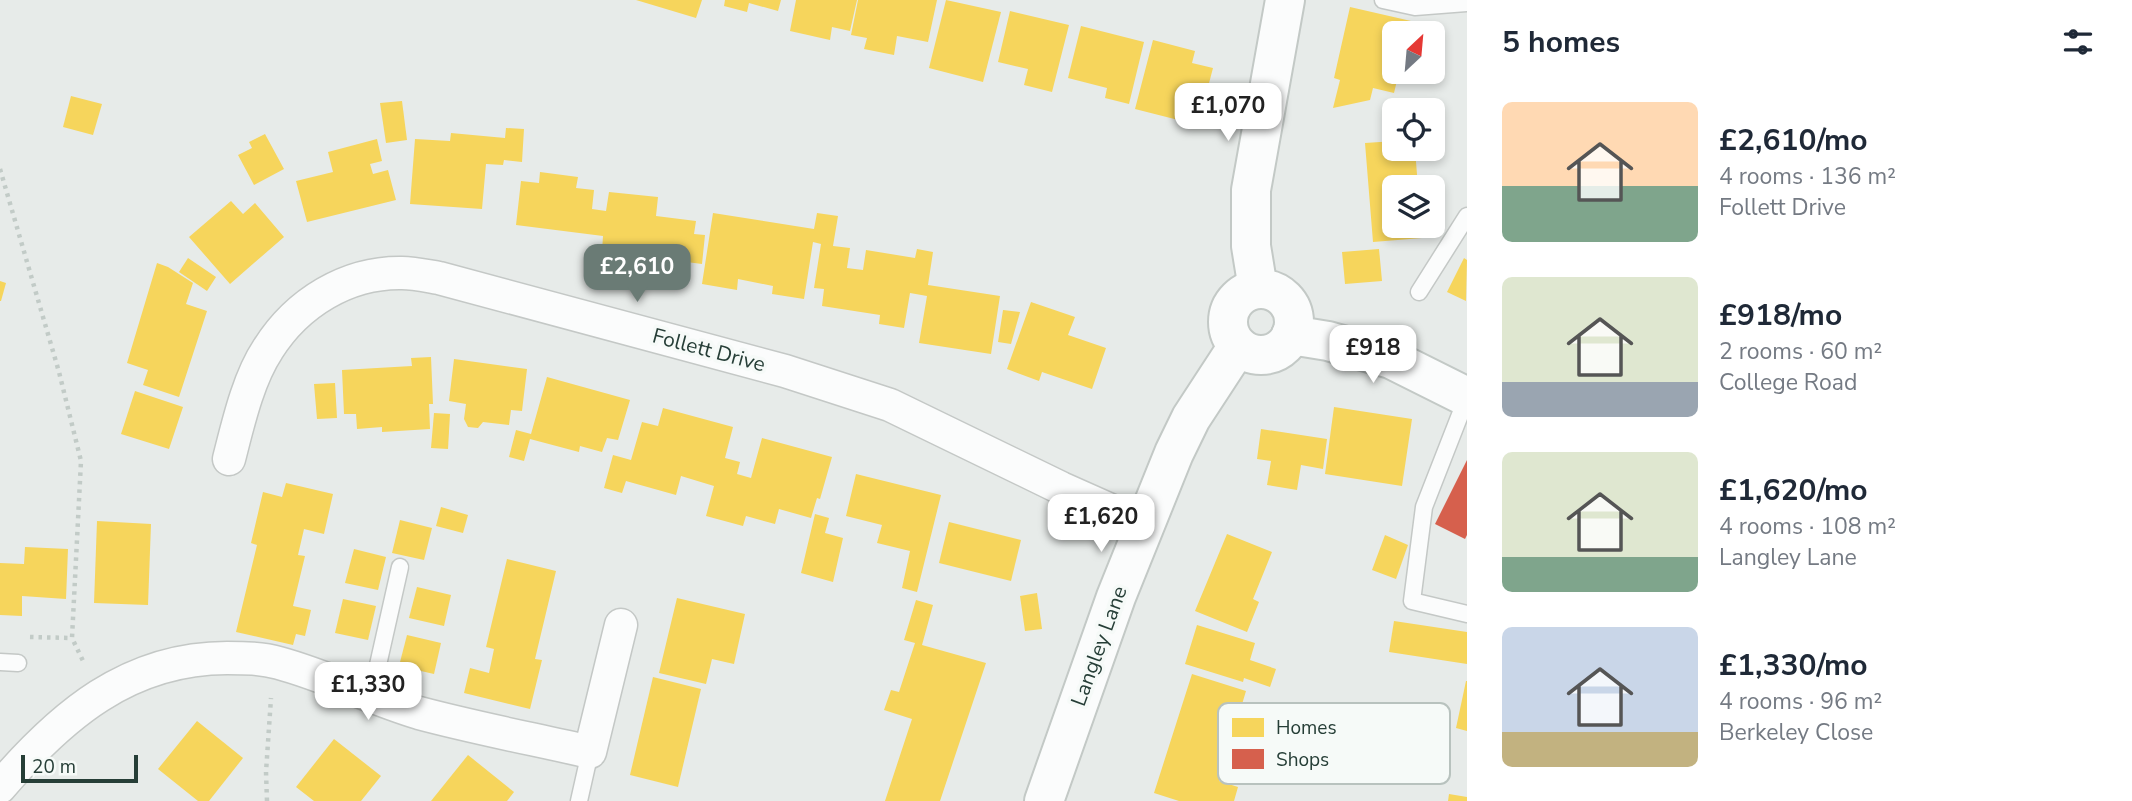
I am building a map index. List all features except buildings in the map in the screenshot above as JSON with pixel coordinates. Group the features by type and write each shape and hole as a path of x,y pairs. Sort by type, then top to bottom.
{"street":[{"path":"1258,289 1251,246 1251,190 1285,0"},
{"name":"Follett Drive","path":"229,459 242,410 267,350 285,326 310,302 340,285 374,275 403,273 439,278 772,367 890,405 1144,525"},
{"path":"1258,289 1279,295 1288,303 1293,313 1294,324 1286,344 1268,355 1247,352 1238,346 1228,328 1229,317 1239,298 1258,289"},
{"path":"1291,335 1328,341 1391,359 1467,397"},
{"name":"Langley Lane","path":"1044,801 1144,525 1191,418 1238,346"},
{"path":"0,787 34,748 99,695 148,670 198,658 246,658 277,662 419,712 590,752 621,625"}],"lane":[{"path":"1383,0 1415,7 1467,3"},
{"path":"1419,292 1467,216"},
{"path":"1467,397 1424,507 1412,601 1467,614"},
{"path":"371,696 400,567"},
{"path":"0,662 18,663"},
{"path":"579,801 590,752"}],"path":[{"path":"0,169 59,372 80,461 72,638 99,695"},
{"path":"267,801 271,701 277,662"}]}
